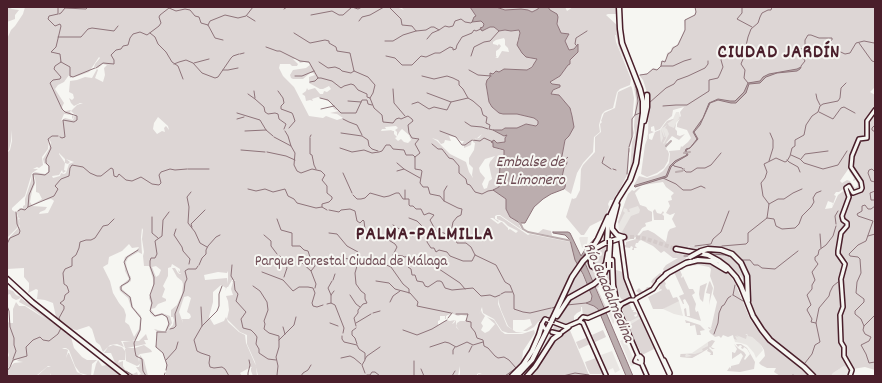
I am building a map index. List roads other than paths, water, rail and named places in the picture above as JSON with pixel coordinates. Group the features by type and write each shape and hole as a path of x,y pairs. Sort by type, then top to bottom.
{"highway":[{"path":"521,376 538,354 578,269 598,239 618,199 630,180 636,163 643,113 641,93 622,43 619,7"},
{"path":"619,7 622,36 626,51 639,80 643,94 645,106 644,122"},
{"path":"596,250 590,261 592,266 600,268 605,266 607,262 610,224 617,205 635,174 638,163 647,107 647,95"},
{"path":"610,268 609,220 618,199"},
{"path":"617,205 612,229 623,239"},
{"path":"585,259 596,248 605,243 623,239"},
{"path":"585,259 596,250 612,242 623,239"},
{"path":"517,376 527,367 534,357 553,321 569,298 597,282 603,276 608,267 610,258 609,243"},
{"path":"659,281 666,274 701,251 708,249 721,250 732,254 741,263 747,276 750,309"},
{"path":"676,250 708,255 727,267 736,277 758,325 766,336 804,367 812,376 760,332 749,312 740,287 728,271 708,257 676,250"},
{"path":"608,253 617,306"},
{"path":"666,274 686,263 703,260 714,262 728,271"},
{"path":"557,316 578,269"},
{"path":"7,281 123,376"},
{"path":"7,281 57,323"},
{"path":"512,376 523,365 532,351 542,325"},
{"path":"67,331 126,376"},
{"path":"526,376 535,367 553,339 561,333"}],"main road":[{"path":"850,376 852,370 844,356 844,347 841,342 840,315 843,307 841,279 845,264 838,251 841,233 847,226 847,223 842,216 849,197 846,188 849,186 853,193 861,190 862,188 861,182 851,167 852,156 859,139 867,138 867,121 875,110"},
{"path":"623,239 626,278 670,376"},
{"path":"552,332 561,333 607,310 640,296 651,290 659,281"},
{"path":"617,306 637,356 635,361 640,363 646,376"},
{"path":"545,329 542,325 543,321 546,319 561,326 568,327 584,321"},
{"path":"584,321 607,376"},
{"path":"561,326 563,329 561,333"}],"water":[{"name":"Embalse de El Limonero","path":"470,7 496,7 505,10 521,9 532,12 539,7 548,7 557,14 557,24 561,33 569,34 565,41 569,50 574,49 578,44 578,52 570,60 570,64 560,76 550,82 552,84 560,85 560,87 553,90 551,94 559,95 570,108 574,127 565,140 562,156 558,163 560,164 568,157 566,159 567,163 562,177 566,181 565,187 564,189 543,199 534,207 525,223 520,223 510,217 506,209 506,199 493,190 499,187 500,163 504,155 504,150 493,147 493,143 491,142 494,140 497,143 505,142 507,135 504,136 493,130 517,128 526,124 536,126 538,121 534,118 517,114 499,113 489,102 486,84 490,77 490,73 493,74 496,71 499,72 504,69 527,70 532,67 537,59 526,57 517,45 520,33 519,30 499,31 494,27 490,27 482,31 480,28 483,27 484,24 481,21 472,22 476,16"},
{"path":"801,67 797,71 777,73 766,77 760,83 749,84 746,93 736,103 718,100 710,103 700,125 694,132 698,139 690,148 697,139 693,132 703,118 709,103 718,99 735,101 744,92 748,83 760,81 763,77 769,74"},
{"path":"690,148 686,150 688,155 676,162 671,167 667,177 635,187 634,186 666,176 670,166 675,161 687,155 685,152 686,149"},
{"path":"553,232 570,233 581,256 598,235 584,255 585,263 633,376 626,376 598,309 586,303 591,301 592,296 583,274 575,260 570,240 565,235"}],"waterway":[{"path":"58,7 58,14 49,16 48,19 55,26 60,24 61,26 56,47 51,52 60,54 61,62 55,66 54,69 61,77 60,79 53,80 50,83 62,109 65,112 77,116 77,120 74,122 63,120 65,137 60,137"},
{"path":"59,14 65,8 86,9 88,7"},
{"path":"208,25 210,21 225,15 238,18 246,16 253,7"},
{"path":"311,15 332,11 339,15 343,15 352,7 358,9 362,7"},
{"path":"359,21 362,17 370,15 384,7"},
{"path":"389,7 401,19 402,25 412,26 416,31 426,30 431,27 439,30 445,26 453,26 455,21 461,19 465,22 471,23 473,21"},
{"path":"661,66 662,61 665,62 668,54 678,45 685,30 685,20 695,15 695,7"},
{"path":"742,7 742,13 737,19 752,27"},
{"path":"748,83 744,78 745,70 741,64 748,37 751,29 758,23 762,13 771,10 772,7"},
{"path":"96,68 103,63 114,64 114,60 111,55 116,50 128,45 133,34 140,32 147,35 159,26 161,23 159,17 160,15 169,8 176,11 185,9 190,10 195,16 199,17 201,23 208,25 215,38 223,40"},
{"path":"247,16 255,21"},
{"path":"58,37 81,37 88,29 92,28 114,31 118,26"},
{"path":"386,56 395,58 402,65 412,65 421,56 426,57 435,53 440,53 450,47 453,48 453,50 456,49 462,37 472,33 474,30 476,31 481,29"},
{"path":"427,39 432,33 439,30"},
{"path":"385,41 393,41 403,35 416,31"},
{"path":"471,56 474,47 490,41 499,31"},
{"path":"577,46 575,44 576,38 587,31"},
{"path":"150,33 155,37 158,44 166,52 172,62 178,66 183,79"},
{"path":"294,33 310,43 325,40 329,41 329,43 336,47 337,51 350,53 354,71 368,77 375,85 370,98"},
{"path":"801,66 805,61 795,52 793,48 804,49 805,40 808,35 819,38 832,38 829,45 845,54 850,53 856,43 864,41 874,43 875,41"},
{"path":"859,43 872,61 875,62"},
{"path":"266,47 280,51 300,61 309,62 318,78 332,81 341,88 351,84 354,85 358,90 367,94 367,97 370,98 374,108 382,115 383,122 393,123 396,119 401,119 408,116 413,121 408,125 409,133 412,138 419,139 415,144 420,153 415,157"},
{"path":"663,106 687,105 709,91 709,80 718,78 723,67 721,60 723,51"},
{"path":"240,54 244,53"},
{"path":"174,64 186,60 193,63 202,73 215,78 218,77 231,58 239,54"},
{"path":"194,63 209,59"},
{"path":"640,75 647,74 653,69 657,70 661,66 673,66 691,59"},
{"path":"649,103 677,80 705,68 708,61"},
{"path":"61,62 70,67 70,76 73,77 95,68"},
{"path":"319,62 328,68 335,67 342,71 351,73 354,71"},
{"path":"223,70 238,68"},
{"path":"469,70 478,75 491,76"},
{"path":"295,76 302,76 314,71"},
{"path":"422,76 434,79 447,76 453,78 459,81 459,85 468,98"},
{"path":"310,82 315,81 318,78"},
{"path":"629,147 632,137 632,119 635,115 638,101 635,81"},
{"path":"722,246 746,244 748,242 748,233 767,218 769,204 763,196 761,183 767,172 764,164 776,158 785,162 787,161 792,148 795,146 795,140 804,135 806,125 812,116 818,112 820,106 823,104 838,101 840,98 841,88 846,83"},
{"path":"393,89 394,103 405,116"},
{"path":"254,91 255,98"},
{"path":"278,91 283,98 284,103 281,106 281,109 292,113 295,121 289,128"},
{"path":"427,93 451,102 468,98 481,108 483,115 487,117 486,123 490,125 489,129 493,130"},
{"path":"248,94 264,107 265,112 268,114 278,114 279,119 286,124 284,129"},
{"path":"816,94 820,105"},
{"path":"320,98 328,100 341,113 356,113 362,100 367,100 368,104 372,105"},
{"path":"348,101 361,102"},
{"path":"412,104 418,102 429,109 434,107 447,110 451,102"},
{"path":"321,109 334,106"},
{"path":"819,112 833,119 841,108 844,107 855,113"},
{"path":"237,113 260,120 266,130 273,136"},
{"path":"635,115 640,113"},
{"path":"237,119 244,117"},
{"path":"343,119 357,125 362,135"},
{"path":"465,122 471,126 488,129"},
{"path":"875,125 872,128 875,132"},
{"path":"245,131 266,130"},
{"path":"285,131 295,153 294,165 297,171 301,173 312,169 321,171 325,175 322,180 327,186 327,193 332,197 332,199 329,202 322,204 322,207"},
{"path":"440,131 456,137 462,145 465,145 472,140 480,141 484,138 493,142"},
{"path":"341,133 362,136 368,140 369,146 372,149 378,151"},
{"path":"769,161 773,148 773,140 770,133"},
{"path":"18,211 21,209 25,210 28,207 29,195 34,183 33,174 45,175 49,172 49,166 46,163 46,159 51,148 48,139 52,136 58,136"},
{"path":"274,137 291,146"},
{"path":"310,138 310,154 312,155 316,169"},
{"path":"666,146 671,141"},
{"path":"432,144 438,149 442,149 449,158 453,159 459,166 459,173 466,179 467,184 470,185 475,192 482,194 494,190"},
{"path":"340,148 352,152 364,150 372,153 382,151 386,145 390,145 393,149 404,150 406,155 413,155 415,157 415,169 422,171 420,183 423,187 428,187 430,194 440,196 444,201 462,209 461,215 453,222 448,236"},
{"path":"627,174 629,148"},
{"path":"241,150 265,152"},
{"path":"801,159 805,154 828,151"},
{"path":"791,155 800,159 804,163 823,169 838,165 847,151"},
{"path":"267,152 286,156 295,160"},
{"path":"684,153 690,152"},
{"path":"673,164 674,166 682,168 686,172 691,172 697,168 705,168 711,165 721,153"},
{"path":"604,157 602,163 611,169"},
{"path":"787,160 798,167 800,172"},
{"path":"397,163 404,169"},
{"path":"28,207 54,196 58,189 55,186 61,179 69,176 72,165 83,167 90,173 97,176 101,176 111,168 113,169 114,176 117,177 119,174 126,180 132,181 141,177 152,184 159,185 161,183 159,175 161,172 170,169 187,169"},
{"path":"188,169 209,169"},
{"path":"397,171 404,169 420,178"},
{"path":"676,172 684,169"},
{"path":"875,172 872,169 869,170 868,173 871,181 875,182"},
{"path":"343,173 352,193"},
{"path":"663,178 676,184 683,190 691,190 701,186 705,188"},
{"path":"444,201 444,191 447,186"},
{"path":"248,189 256,191 265,189 273,192 285,189 288,196 294,199 297,203 316,208 322,207 327,210"},
{"path":"769,204 778,199 784,199 802,189"},
{"path":"405,190 405,199"},
{"path":"767,218 774,219 776,226 782,229 795,228 799,224 802,216 811,207 816,193 821,191"},
{"path":"875,191 870,193 871,200 875,200"},
{"path":"191,192 187,197 189,207 188,223 195,232 200,243 207,247"},
{"path":"353,195 357,199 361,199 365,198 370,193 384,197 399,193 403,199 409,199 410,206 413,206 416,209 421,209 424,215 429,213 434,215 430,220 436,231 444,233 456,240 457,243 466,243 471,247 475,255 496,265 505,282 510,285 514,295 514,309 530,313 551,308"},
{"path":"875,206 871,209 868,209 865,205 862,206 862,211 857,214 858,216 873,221 866,241 858,245 849,254 850,256 858,257 860,259 861,273 857,282 856,293 864,299 864,302 855,311 855,314 861,319 865,334 871,337 869,341 861,345 869,363 875,362"},
{"path":"329,210 339,212 341,210 350,209 355,211 357,221 360,223 363,220 364,221 365,229 369,236 387,239 395,244 397,247 393,255 404,257 411,256 408,267 411,269 412,275 415,275 417,281 423,282 425,286 428,287 437,281 440,281 445,288 452,290 473,288 481,296 490,295 495,297 500,295"},
{"path":"192,227 191,224 205,210"},
{"path":"695,246 711,244 713,239 721,232 729,211"},
{"path":"836,224 835,216 838,211"},
{"path":"7,244 10,238 19,234 20,231 17,224 16,212"},
{"path":"166,331 169,324 167,317 162,314 155,316 150,311 152,303 150,295 154,284 150,261 151,258 155,258 157,254 155,241 162,236 163,220 169,212"},
{"path":"152,217 152,233 158,238"},
{"path":"409,218 417,221 422,226 428,237 427,242 436,252 439,250 447,252 450,256 463,261 472,261 475,255"},
{"path":"61,323 59,318 64,306 60,303 69,292 67,286 64,284 63,273 65,269 72,266 72,258 76,255 80,242 95,238 103,226 108,225 114,219"},
{"path":"277,219 281,230 292,233 292,246 300,246 304,250 308,251 310,257 313,259 315,266 311,271 316,284 315,288"},
{"path":"519,221 523,229 528,232 572,241"},
{"path":"393,225 401,230 405,235 409,234 413,236 417,233 424,232"},
{"path":"805,363 812,354 815,345 820,342 816,323 811,322 812,319 807,310 811,305 807,295 812,289 812,285 815,280 812,272 818,264 815,257 818,255 819,250 826,245 833,236 836,226"},
{"path":"176,229 174,235 183,251 190,259 189,264"},
{"path":"329,233 337,234 347,246 358,252 354,260 357,266 355,273 356,284 365,294 367,303 363,304 354,318 356,326"},
{"path":"820,234 821,248"},
{"path":"868,236 875,234"},
{"path":"199,265 202,258 206,254 208,246 216,237 220,235"},
{"path":"264,235 271,241 271,246 277,254"},
{"path":"138,250 127,257 124,262 130,279 121,286 121,290 130,297 132,307 141,318 140,330 134,343 136,356 142,359 143,371 146,376"},
{"path":"741,260 750,260 754,265 758,265 762,268 775,269 798,251"},
{"path":"713,254 725,255 734,258"},
{"path":"280,256 284,260 287,268 284,277"},
{"path":"684,256 690,256"},
{"path":"339,257 353,260"},
{"path":"378,258 382,261"},
{"path":"301,262 311,271"},
{"path":"384,264 391,267 403,284 409,289 409,293"},
{"path":"232,265 231,276 234,281 235,290 238,294 236,301 246,312 241,319 243,328 251,330 257,337 256,344 259,349 259,353 268,359 276,360"},
{"path":"170,329 176,326 175,314 187,279 185,271 188,269 196,269 198,266"},
{"path":"439,269 460,283 465,289"},
{"path":"262,272 283,280 293,291 299,287 313,288 315,293 312,303 313,306 317,307 323,305"},
{"path":"333,280 335,274"},
{"path":"331,295 328,288 332,281"},
{"path":"376,281 389,283 395,289 410,293 418,302 417,306 451,313"},
{"path":"816,323 819,308 829,296 833,286 838,282"},
{"path":"733,295 735,285"},
{"path":"222,286 219,294 219,306 217,311 202,326 194,340 197,351 210,356 210,367 222,367 229,376"},
{"path":"253,286 260,291 267,302 268,310 264,321 264,329 269,333 279,336 279,347 276,357 278,376"},
{"path":"331,303 331,295 334,291"},
{"path":"390,302 393,296 400,291"},
{"path":"501,294 505,292 512,292"},
{"path":"350,295 360,307"},
{"path":"733,295 743,301"},
{"path":"714,334 722,306 731,296"},
{"path":"327,304 331,303 335,305 344,328 343,333"},
{"path":"567,305 586,303"},
{"path":"7,306 16,351 13,359"},
{"path":"201,307 202,326"},
{"path":"373,313 380,311"},
{"path":"448,318 452,313"},
{"path":"356,323 371,314"},
{"path":"456,314 468,314 466,321 471,322 471,327 477,338 483,340 484,346 498,358 504,357 509,360 516,368 505,376"},
{"path":"864,326 875,315"},
{"path":"279,340 294,325 296,317"},
{"path":"403,330 417,335 432,329 447,320"},
{"path":"330,323 338,326"},
{"path":"283,327 285,334"},
{"path":"7,371 13,360 27,356 26,347 33,340 40,337 43,340 49,341 58,334 61,328"},
{"path":"356,328 352,331 352,335 357,344"},
{"path":"166,332 157,332 156,347 163,353 167,365 166,370"},
{"path":"342,336 344,342 357,345 359,349 365,353 365,360 362,365 365,373"},
{"path":"166,360 176,349 178,342"},
{"path":"430,347 445,342 456,347 467,342 473,345 483,342"},
{"path":"469,352 472,346"},
{"path":"365,359 380,347"},
{"path":"453,354 455,347"},
{"path":"341,358 350,356 361,364"},
{"path":"248,376 250,365 249,360"},
{"path":"414,361 414,376"},
{"path":"301,376 311,365"},
{"path":"421,369 424,376"},
{"path":"126,371 134,376"},
{"path":"452,376 455,371"},
{"path":"367,375 375,372 380,376"},
{"path":"563,376 575,373 589,375"},
{"path":"482,376 493,376"}],"tunnel":[{"path":"624,237 647,239 676,249"}],"district":[{"name":"CIUDAD JARDÍN","path":"779,54"},
{"name":"PALMA-PALMILLA","path":"425,236"}],"park label":[{"name":"Parque Forestal Ciudad de Málaga","path":"351,263"}],"water label":[{"name":"Río Guadalmedina","path":"607,293"}]}
